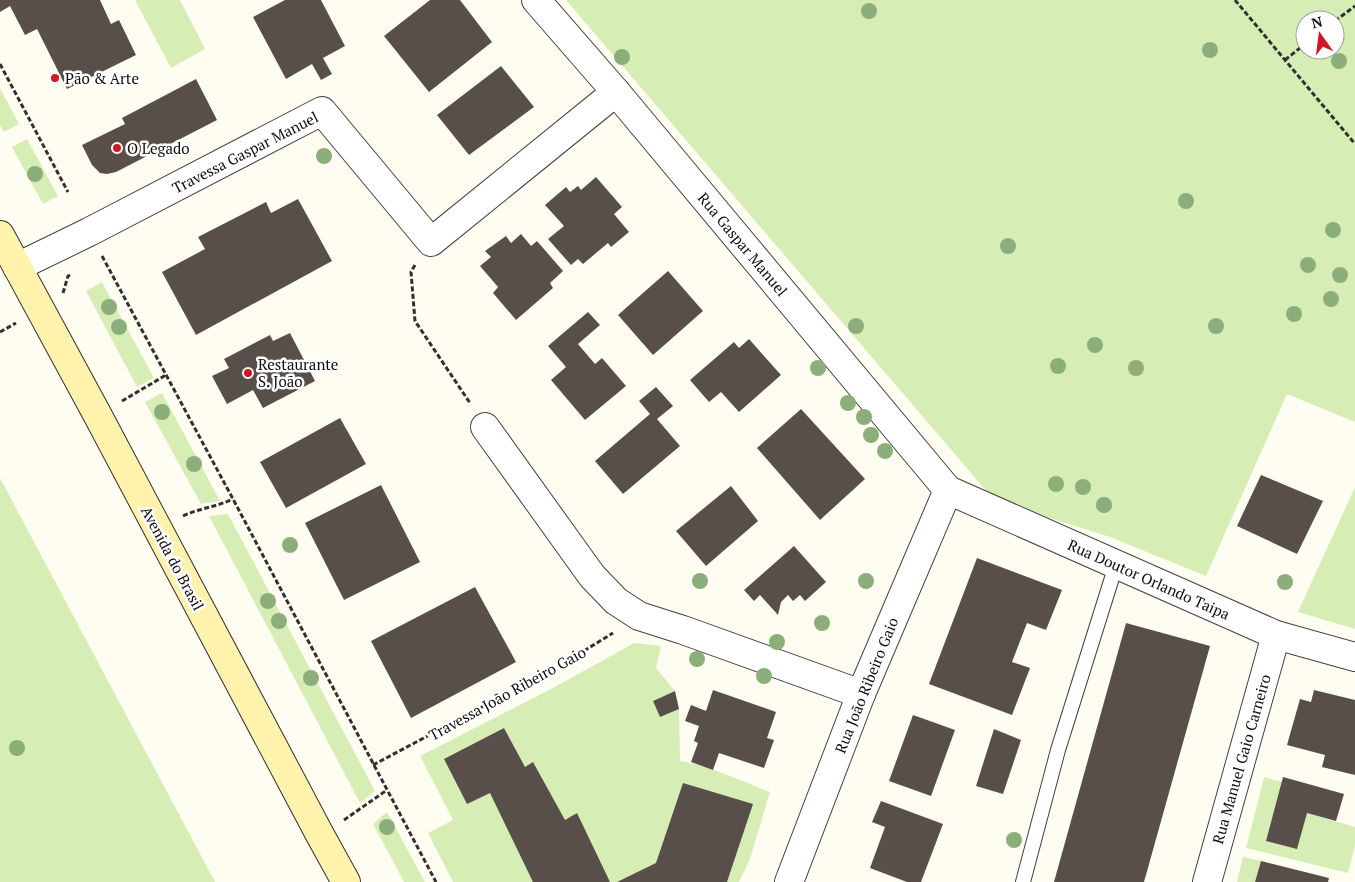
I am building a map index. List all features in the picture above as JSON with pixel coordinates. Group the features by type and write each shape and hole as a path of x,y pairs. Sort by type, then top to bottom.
{"main road":[{"name":"Avenida do Brasil","path":"0,235 346,882"}],"street":[{"name":"Rua Gaspar Manuel","path":"536,0 616,92 948,490"},
{"path":"431,242 616,92"},
{"name":"Travessa Gaspar Manuel","path":"18,267 322,111 431,242"},
{"path":"485,427 592,576 616,601 639,616 861,694"},
{"name":"Rua Doutor Orlando Taipa","path":"948,490 1276,635 1355,657"},
{"name":"Rua João Ribeiro Gaio","path":"789,882 861,694 948,490"},
{"name":"Rua Manuel Gaio Carneiro","path":"1207,882 1276,635"}],"lane":[{"path":"1023,882 1058,750 1116,564"}],"path":[{"path":"1236,0 1355,144"},
{"path":"1285,60 1295,52"},
{"path":"0,64 68,192"},
{"path":"431,242 411,272 415,321 485,427"},
{"path":"100,251 436,882"},
{"path":"62,298 68,276 77,272"},
{"path":"0,332 19,322"},
{"path":"97,414 166,375"},
{"path":"158,528 196,510 220,505 233,499"},
{"name":"Travessa João Ribeiro Gaio","path":"374,765 561,666 639,616"},
{"path":"319,833 350,817 387,790"}],"green space":[{"path":"135,0 180,0 205,49 171,68"},
{"path":"566,0 1355,0 1355,422 1287,394 1206,576 1110,537 995,501"},
{"path":"0,88 19,124 4,132 0,125"},
{"path":"27,139 58,196 43,204 12,147"},
{"path":"102,282 154,378 137,387 86,291"},
{"path":"162,393 220,501 201,504 145,402"},
{"path":"0,478 215,882 0,882"},
{"path":"1355,487 1355,629 1298,612"},
{"path":"228,514 375,791 360,803 209,516"},
{"path":"634,643 661,646 656,668 675,691 653,701 660,717 679,709 680,761 714,770 770,792 750,859 739,882 453,882 428,833 453,820 420,756 551,689"},
{"path":"1264,777 1282,782 1307,813 1355,827 1355,845 1348,873 1246,848"},
{"path":"387,812 425,882 404,882 373,824"},
{"path":"1243,857 1261,861 1255,882 1237,882"}],"building":[{"path":"0,0 100,0 111,24 119,20 136,55 67,89 37,29 25,35 10,6 0,12"},
{"path":"285,0 321,0 345,46 323,58 332,74 321,80 312,64 286,79 253,17"},
{"path":"430,0 460,0 492,42 429,92 384,36"},
{"path":"501,66 534,107 469,155 437,115"},
{"path":"196,79 217,120 116,172 100,173 92,165 82,145 125,124 122,118"},
{"path":"596,177 622,207 614,214 629,232 611,247 608,243 583,264 578,259 571,265 548,239 564,226 545,205 566,187 570,192 578,186 581,190"},
{"path":"298,199 332,261 196,335 162,272 205,249 198,237 266,202 271,213"},
{"path":"521,234 531,246 537,241 563,271 550,283 553,288 516,320 493,293 498,287 480,266 491,257 485,251 506,236 511,243"},
{"path":"668,271 703,311 653,355 618,315"},
{"path":"588,312 600,325 578,344 595,364 602,358 626,386 585,420 551,380 566,367 548,346"},
{"path":"290,333 315,381 263,408 253,390 227,404 212,376 229,368 224,359 270,335 273,341"},
{"path":"749,339 781,375 739,412 721,392 709,402 690,380 734,342 739,348"},
{"path":"656,387 673,406 657,419 680,446 623,494 595,461 650,414 639,401"},
{"path":"801,409 865,479 820,520 757,448"},
{"path":"340,418 366,464 286,508 260,462"},
{"path":"1261,475 1323,501 1297,554 1237,526"},
{"path":"381,485 420,562 344,600 305,523"},
{"path":"731,486 758,521 706,566 676,531"},
{"path":"794,546 826,582 805,601 800,595 793,601 788,595 781,602 778,615 760,595 754,601 744,590"},
{"path":"977,558 1062,590 1046,630 1027,623 1012,662 1030,668 1012,715 929,684"},
{"path":"475,587 516,662 411,718 371,641"},
{"path":"1126,623 1210,646 1144,882 1054,882"},
{"path":"713,690 776,712 767,738 774,740 764,768 719,753 713,770 691,762 698,743 694,741 699,726 685,721 691,705 706,711"},
{"path":"1314,690 1355,700 1355,775 1322,767 1325,755 1287,745 1300,699 1311,702"},
{"path":"675,691 679,709 660,717 653,701"},
{"path":"913,715 955,730 931,796 889,781"},
{"path":"504,728 525,767 533,762 565,820 577,813 610,882 533,882 490,793 467,804 444,759"},
{"path":"994,729 1021,740 1003,794 976,786"},
{"path":"1283,777 1344,794 1336,821 1307,813 1297,849 1266,841"},
{"path":"683,783 753,804 727,882 617,882 656,863"},
{"path":"881,801 943,824 921,882 907,882 870,868 885,827 872,822"},
{"path":"1261,861 1329,878 1328,882 1255,882"}],"place":[{"name":"Pão & Arte","path":"55,78"},
{"name":"O Legado","path":"117,148"},
{"name":"Restaurante S. João","path":"248,373"}]}
